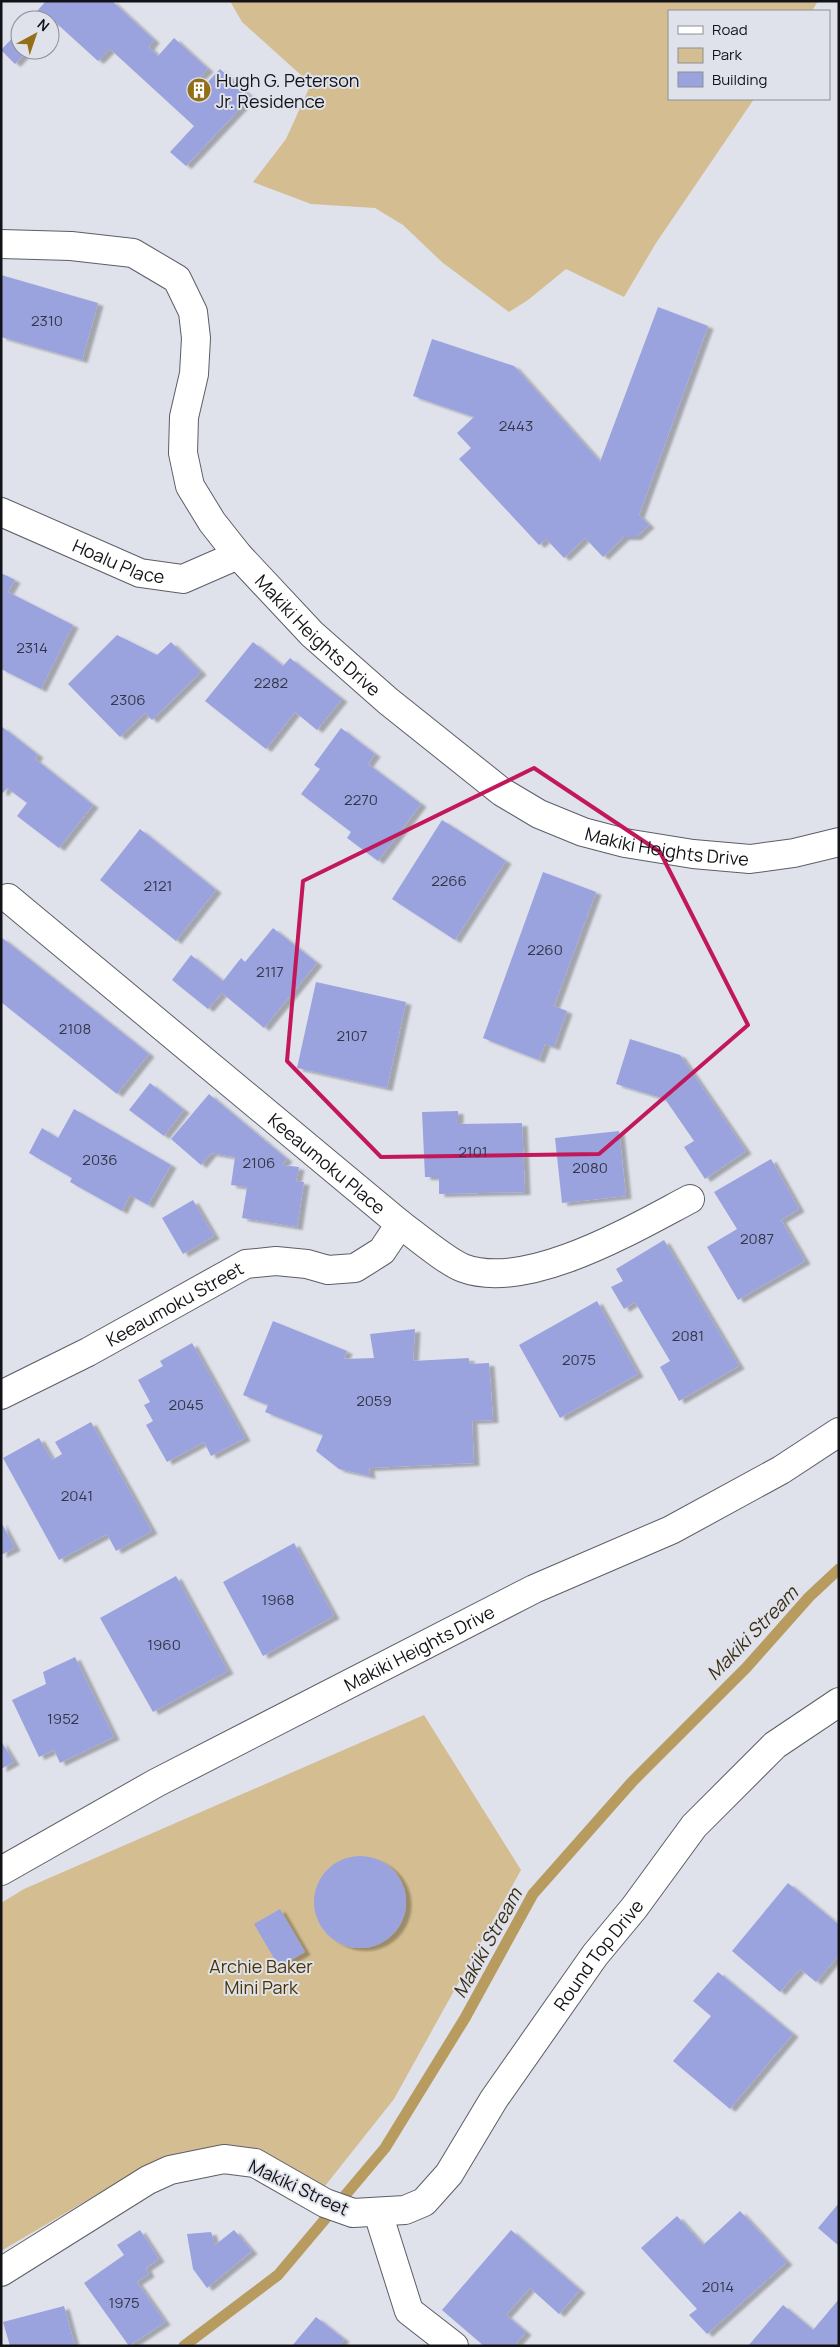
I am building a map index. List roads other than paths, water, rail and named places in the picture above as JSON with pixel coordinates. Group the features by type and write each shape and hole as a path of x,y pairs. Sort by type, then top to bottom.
{"street":[{"name":"Makiki Heights Drive","path":"1,244 71,246 133,253 177,279 193,312 196,338 194,374 184,417 184,453 190,486 212,522 238,555 312,634 388,700 502,792 539,814 583,832 625,843 693,854 750,859 794,853 839,842"},
{"name":"Hoalu Place","path":"1,512 140,573 183,579 238,555"},
{"name":"Keeaumoku Place","path":"8,898 400,1224 462,1268 497,1273 561,1261 607,1243 690,1199"},
{"name":"Keeaumoku Street","path":"1,1396 88,1352 246,1264 276,1261 307,1264 328,1270 355,1268 382,1251 400,1224"},
{"name":"Makiki Heights Drive","path":"1,1871 156,1783 517,1598 671,1530 781,1470 839,1432"},
{"name":"Round Top Drive","path":"378,2213 405,2210 424,2202 449,2174 494,2099 595,1955 634,1908 694,1826 775,1744 839,1702"},
{"name":"Makiki Street","path":"1,2272 148,2180 170,2170 224,2159 255,2163 325,2202 353,2213 378,2213"},
{"path":"378,2213 409,2311 454,2346"}],"waterway":[{"name":"Makiki Stream","path":"184,2346 278,2275 385,2148 465,2018 533,1894 632,1782 746,1668 809,1597 839,1569"}],"place":[{"name":"Hugh G. Peterson Jr. Residence","path":"199,90"}],"park label":[{"name":"Archie Baker Mini Park","path":"261,1976"}]}
